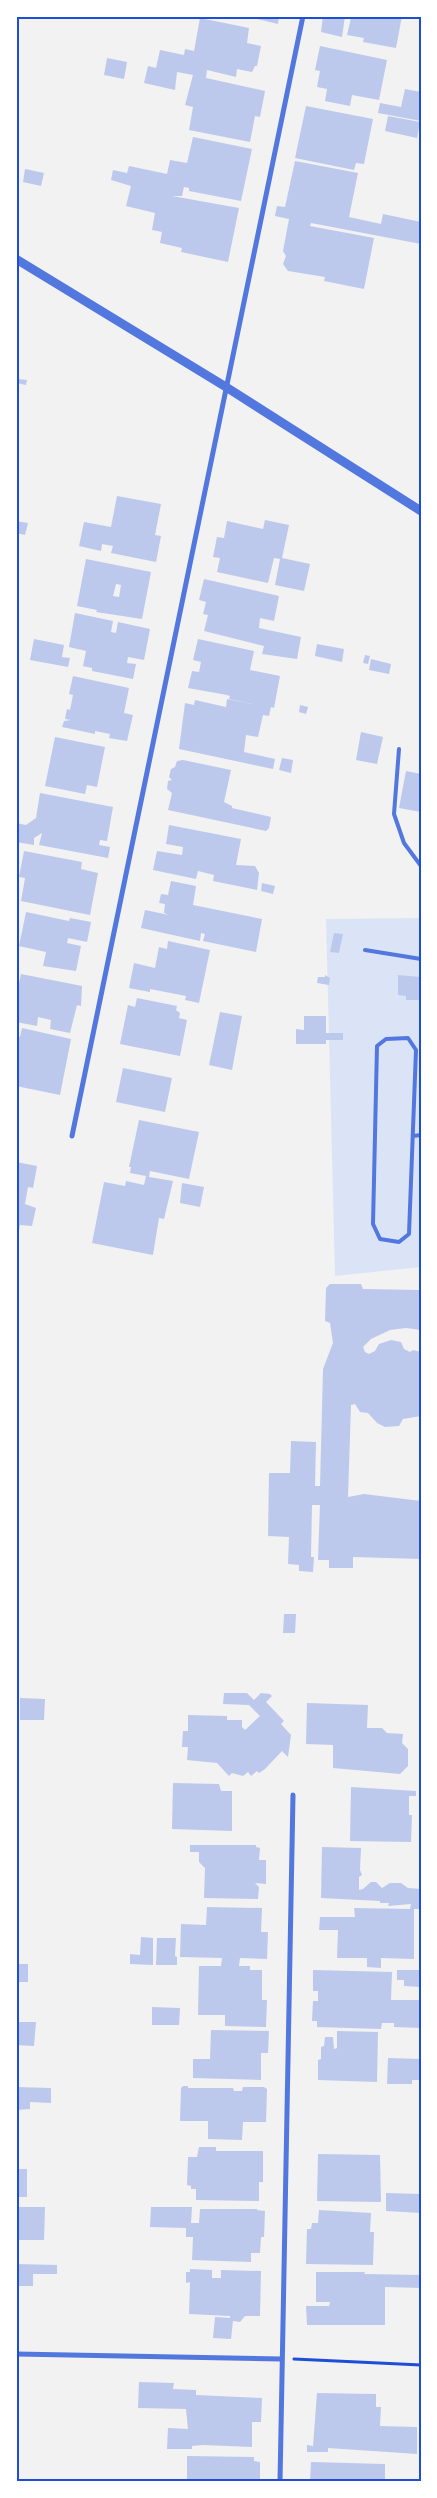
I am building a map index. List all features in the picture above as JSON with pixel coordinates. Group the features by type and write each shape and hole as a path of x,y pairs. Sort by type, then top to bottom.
{"street":[{"path":"72,1136 303,16"},
{"path":"16,259 226,387 421,510"},
{"path":"280,2482 293,1795"},
{"path":"16,2354 281,2359"}],"lane":[{"path":"399,749 394,814 404,843 421,866"},
{"path":"365,950 421,959"},
{"path":"408,1038 416,1050 413,1136 408,1234 399,1242 380,1239 373,1224 377,1046 386,1039 408,1038"},
{"path":"413,1136 421,1135"}],"path":[{"path":"281,2359 421,2365"}],"shaded area":[{"path":"421,918 421,1267 335,1276 326,919"}],"building":[{"path":"245,16 279,16 278,24"},
{"path":"323,16 345,16 342,37 321,32"},
{"path":"346,16 402,16 396,48 363,42 364,38 347,35 351,18"},
{"path":"200,18 249,28 247,43 261,46 257,66 255,66 252,72 237,69 236,77 207,70 206,78 265,91 260,117 255,116 250,142 189,130 193,107 185,105 193,75 177,72 175,90 144,83 148,66 156,68 160,50 184,55 185,49 194,51"},
{"path":"320,46 387,60 379,100 352,95 350,106 325,101 327,89 317,87 320,71 315,70"},
{"path":"107,58 127,62 124,79 104,75"},
{"path":"405,89 421,92 421,121 378,113 380,103 401,107"},
{"path":"306,106 373,119 364,164 356,163 354,170 295,158"},
{"path":"388,116 420,122 417,138 385,131"},
{"path":"193,137 252,149 241,201 189,191 189,188 184,187 182,196 172,196 239,208 228,262 181,252 182,248 160,243 162,232 152,230 155,213 126,206 131,186 111,180 113,170 127,173 129,166 167,174 170,160 187,163"},
{"path":"295,161 358,173 349,217 381,224 383,214 421,222 421,244 311,223 310,226 374,238 364,289 324,281 325,277 288,271 283,264 286,256 283,251 289,219 275,216 277,206 285,207"},
{"path":"25,169 44,173 41,186 23,182"},
{"path":"18,379 27,380 26,385 17,383"},
{"path":"117,496 161,504 155,535 161,536 156,562 111,553 113,546 102,544 101,551 79,546 84,522 111,527"},
{"path":"265,520 289,525 282,558 310,564 304,591 275,585 280,559 274,558 268,583 217,572 220,558 213,557 217,537 224,538 227,521 263,529"},
{"path":"16,521 28,523 25,535 16,533"},
{"path":"86,559 151,572 142,619 96,612 97,610 77,606","holes":["116,584 121,585 119,597 113,596"]},
{"path":"204,579 279,596 274,621 260,618 259,628 301,637 297,659 262,654 264,646 204,631 208,615 203,614 206,602 199,600"},
{"path":"75,613 113,621 111,632 116,633 118,622 150,629 144,660 128,657 127,663 136,664 133,679 92,671 92,668 83,666 86,651 69,647"},
{"path":"34,639 64,645 62,657 70,658 68,667 30,660"},
{"path":"198,639 254,651 250,670 280,676 274,708 271,707 269,716 263,715 258,737 246,735 244,752 275,759 273,769 179,749 185,703 194,705 195,700 226,707 227,699 252,704 229,699 230,696 227,695 188,688 192,671 199,672 201,662 193,660"},
{"path":"317,644 344,649 342,662 315,656"},
{"path":"365,655 370,656 368,664 363,663"},
{"path":"371,659 391,664 389,674 369,670"},
{"path":"73,676 129,688 124,713 133,715 127,741 109,738 110,734 95,731 95,734 62,727 64,721 71,720 65,719 67,709 70,710 73,695 69,694"},
{"path":"300,705 308,707 306,714 299,712"},
{"path":"361,732 383,737 377,764 356,760"},
{"path":"55,737 105,747 97,787 87,785 85,794 45,786"},
{"path":"282,758 293,760 291,773 279,770"},
{"path":"183,760 231,770 224,802 232,806 232,808 271,817 269,828 266,831 168,810 172,793 167,789 168,781 172,780 169,777 171,769 175,767 177,761"},
{"path":"406,771 421,774 421,812 399,808"},
{"path":"40,793 113,807 107,841 100,840 99,845 110,847 108,858 39,845 42,833 34,838 34,845 16,842 16,823 26,825 36,818"},
{"path":"169,825 241,839 236,865 255,866 259,873 257,890 213,881 214,875 198,871 196,879 153,870 157,851 182,855 183,847 166,844"},
{"path":"24,851 82,862 81,869 98,873 90,915 21,901 25,878 19,877"},
{"path":"171,881 196,886 193,905 262,919 256,952 203,941 205,934 201,933 200,941 141,928 145,910 169,915 164,913 165,904 159,903 161,894 168,895"},
{"path":"262,883 275,886 273,894 261,891"},
{"path":"26,912 69,921 70,918 91,922 87,942 68,938 67,943 81,946 76,971 43,966 46,952 19,946"},
{"path":"334,933 343,934 339,953 330,952"},
{"path":"168,941 210,950 199,1003 185,1000 186,996 150,989 150,992 129,988 134,963 155,968 159,947 167,949"},
{"path":"21,974 82,986 81,1006 77,1005 70,1033 50,1029 51,1020 38,1017 37,1026 16,1022 16,998"},
{"path":"325,975 330,978 329,985 317,983 318,977 325,977"},
{"path":"398,975 421,977 421,1000 406,1000 406,996 398,995"},
{"path":"137,998 177,1006 176,1010 180,1013 179,1018 187,1020 180,1056 120,1044 128,1005 135,1007"},
{"path":"220,1012 242,1016 232,1070 209,1065"},
{"path":"304,1016 326,1016 326,1033 343,1033 343,1040 326,1040 326,1044 296,1044 296,1029 304,1030"},
{"path":"22,1028 71,1039 60,1095 16,1086 16,1036 20,1037"},
{"path":"123,1068 172,1078 165,1112 116,1102"},
{"path":"139,1120 199,1132 189,1179 150,1171 149,1177 173,1181 164,1219 159,1218 153,1255 92,1243 104,1182 125,1186 126,1181 144,1185 146,1176 130,1173 131,1167 129,1167"},
{"path":"16,1162 37,1166 33,1188 28,1187 25,1204 36,1208 32,1226 20,1225 18,1236"},
{"path":"182,1183 204,1187 200,1207 180,1203"},
{"path":"330,1284 361,1284 363,1289 419,1290 421,1330 406,1328 390,1330 371,1339 363,1347 365,1352 369,1354 375,1351 379,1344 391,1340 401,1342 404,1349 410,1352 413,1350 421,1352 421,1416 403,1419 399,1426 385,1427 377,1423 368,1413 360,1412 355,1404 351,1405 348,1497 364,1494 421,1501 421,1559 353,1557 353,1568 329,1568 329,1560 318,1560 320,1505 312,1505 311,1557 314,1557 313,1572 299,1571 299,1565 288,1564 289,1537 268,1536 269,1473 290,1473 291,1441 316,1442 315,1486 320,1486 323,1369 333,1343 330,1323 325,1321 326,1288"},
{"path":"284,1614 296,1614 295,1633 283,1633"},
{"path":"16,1665 19,1665 19,1694 16,1694"},
{"path":"224,1693 247,1693 254,1700 261,1693 272,1696 266,1702 284,1721 281,1724 291,1735 288,1757 282,1751 265,1769 259,1773 257,1771 251,1776 248,1772 243,1776 232,1773 229,1776 217,1763 187,1760 188,1747 182,1747 183,1731 188,1731 188,1715 227,1716 227,1720 242,1720 242,1727 245,1730 260,1716 249,1705 223,1704"},
{"path":"20,1698 45,1699 44,1720 20,1720"},
{"path":"307,1703 368,1705 367,1728 382,1728 387,1733 403,1734 402,1743 408,1749 408,1766 400,1774 333,1768 333,1745 306,1744"},
{"path":"173,1783 219,1784 221,1791 232,1791 232,1831 172,1829"},
{"path":"351,1787 416,1791 416,1796 409,1796 409,1815 412,1815 411,1842 350,1841"},
{"path":"190,1845 256,1845 256,1847 260,1848 259,1860 266,1860 266,1884 255,1883 259,1887 258,1899 204,1898 205,1868 199,1862 199,1852 190,1852"},
{"path":"322,1847 361,1848 360,1870 362,1875 359,1877 359,1890 371,1882 376,1882 382,1888 390,1883 401,1883 408,1888 421,1889 421,1909 414,1909 414,1959 381,1958 381,1968 367,1967 367,1958 337,1958 338,1930 319,1930 320,1917 355,1917 354,1908 410,1909 411,1904 388,1906 389,1903 380,1903 380,1901 321,1898"},
{"path":"207,1907 262,1908 261,1932 268,1932 267,1959 240,1958 239,1966 250,1966 250,1970 262,1970 262,2000 267,2000 266,2027 225,2026 225,2015 198,2015 199,1966 221,1966 222,1958 180,1957 181,1924 206,1925"},
{"path":"141,1937 153,1938 153,1965 130,1964 130,1954 140,1955"},
{"path":"157,1938 176,1938 175,1956 177,1957 177,1965 156,1965"},
{"path":"16,1964 28,1964 28,1982 16,1982"},
{"path":"313,1970 392,1972 391,2000 421,2000 421,2028 394,2027 394,2023 382,2023 381,2029 317,2027 317,2021 312,2021 313,2001 318,2001 318,1991 313,1991"},
{"path":"397,1970 421,1970 421,1987 404,1986 404,1980 397,1980"},
{"path":"152,2007 180,2008 179,2025 152,2025"},
{"path":"16,2022 36,2022 34,2046 16,2045"},
{"path":"211,2030 269,2031 268,2053 261,2053 261,2080 193,2078 193,2059 210,2059"},
{"path":"337,2031 378,2032 377,2082 318,2080 318,2060 321,2059 321,2047 324,2046 325,2037 333,2037 334,2049 337,2048"},
{"path":"388,2058 421,2059 421,2080 412,2080 412,2084 387,2084"},
{"path":"188,2086 188,2088 233,2088 234,2091 242,2091 243,2087 264,2087 267,2089 266,2122 243,2122 242,2140 208,2139 208,2121 180,2121 181,2088"},
{"path":"16,2087 51,2088 51,2103 30,2102 30,2109 16,2110"},
{"path":"199,2147 216,2147 216,2151 263,2151 263,2182 259,2182 259,2201 196,2200 196,2189 191,2189 191,2186 187,2185 188,2157 197,2157"},
{"path":"318,2154 380,2155 381,2202 317,2201"},
{"path":"16,2169 27,2169 27,2197 16,2197"},
{"path":"386,2193 421,2194 421,2213 386,2211"},
{"path":"16,2207 45,2207 44,2240 16,2240"},
{"path":"151,2207 192,2207 191,2223 199,2223 200,2209 257,2209 265,2211 264,2237 261,2237 260,2253 251,2253 251,2262 192,2260 193,2237 186,2237 186,2228 150,2227"},
{"path":"319,2210 371,2213 370,2232 374,2232 373,2265 306,2264 307,2229 311,2229 312,2223 318,2223"},
{"path":"16,2264 57,2265 57,2274 33,2274 33,2286 16,2286"},
{"path":"190,2269 212,2270 212,2278 221,2278 221,2270 261,2271 260,2316 245,2316 240,2322 233,2321 231,2339 213,2338 215,2317 230,2318 230,2316 189,2314 190,2282 186,2283 186,2272 190,2272"},
{"path":"316,2272 421,2275 421,2288 385,2287 385,2325 307,2325 306,2306 329,2306 330,2302 316,2302"},
{"path":"139,2382 174,2383 173,2389 196,2390 196,2395 262,2398 261,2422 252,2422 252,2447 203,2445 192,2446 192,2449 167,2449 168,2428 188,2429 186,2409 138,2408"},
{"path":"317,2393 376,2394 376,2407 381,2407 380,2426 417,2427 417,2454 328,2448 328,2452 307,2452 307,2445 313,2446"},
{"path":"187,2456 254,2457 254,2461 260,2462 260,2482 187,2482"},
{"path":"311,2462 385,2464 385,2482 310,2482"}]}
